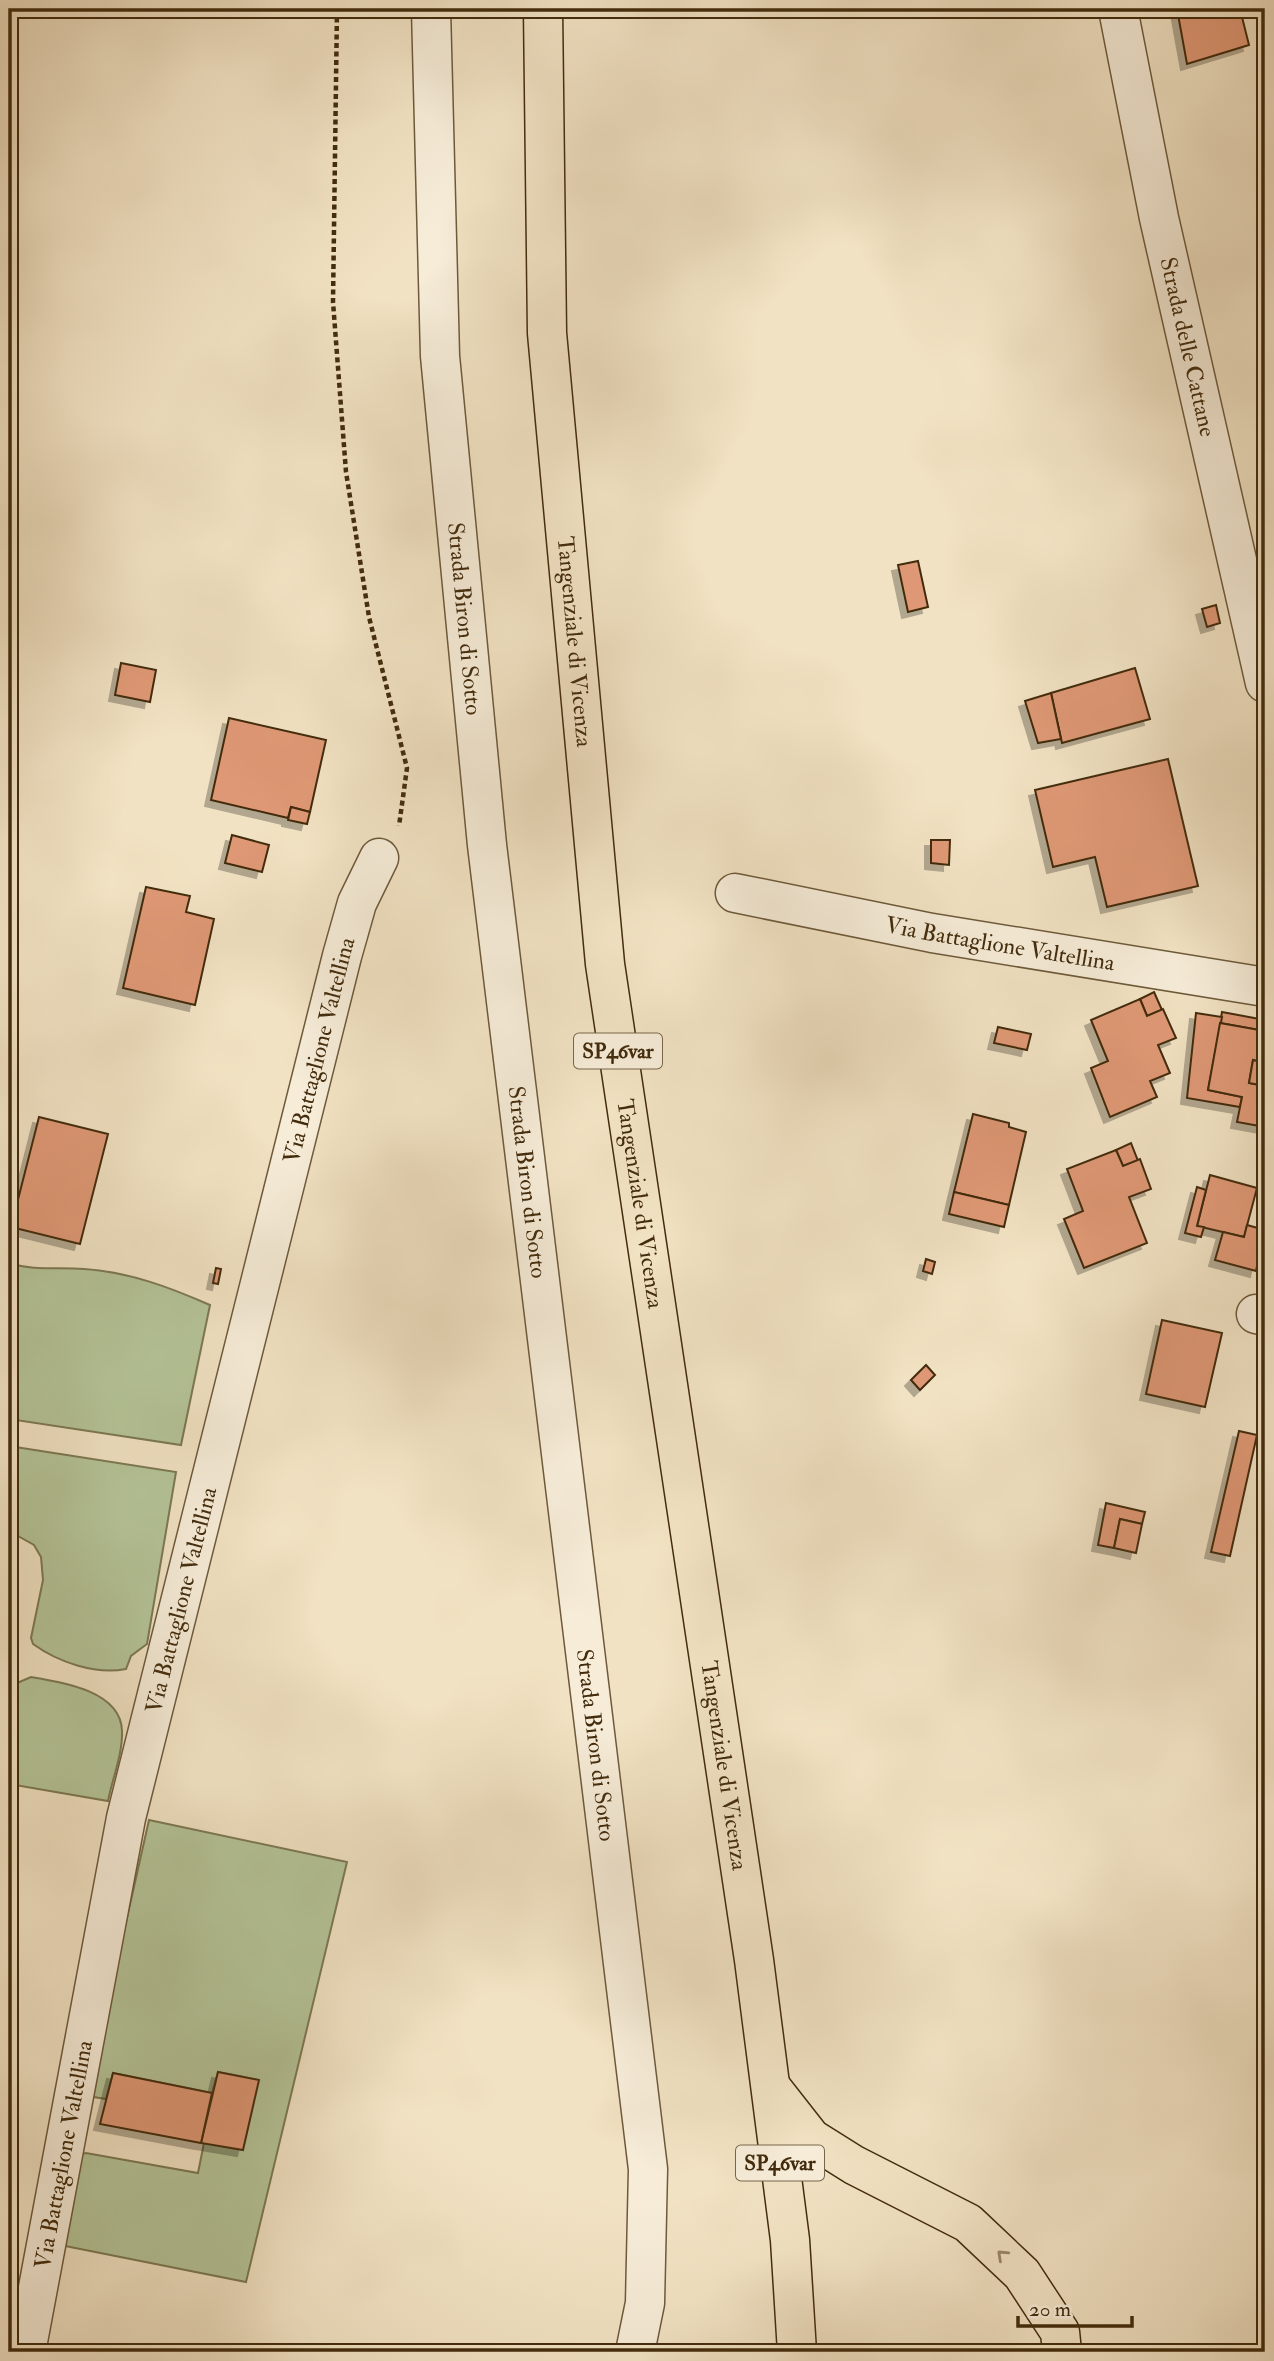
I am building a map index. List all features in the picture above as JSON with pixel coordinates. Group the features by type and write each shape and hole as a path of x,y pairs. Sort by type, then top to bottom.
{"highway":[{"name":"Tangenziale di Vicenza","path":"543,9 547,333 605,964 744,1891 790,2240 796,2352"},
{"path":"769,2085 811,2138 854,2165 968,2223 1022,2274 1060,2332 1062,2352"},
{"path":"770,2352 790,2240"}],"street":[{"name":"Strada Biron di Sotto","path":"431,9 440,356 486,845 648,2169 645,2302 635,2352"},
{"name":"Strada delle Cattane","path":"1118,9 1159,218 1265,683"},
{"name":"Via Battaglione Valtellina","path":"26,2352 126,1818 342,956 357,903 379,858"},
{"name":"Via Battaglione Valtellina","path":"735,893 932,933 1265,987"}],"path":[{"path":"337,9 333,302 346,472 369,617 407,768 401,824 379,858"}],"green space":[{"path":"9,1263 28,1267 117,1273 164,1286 210,1305 181,1445 9,1419"},
{"path":"9,1446 176,1472 147,1644 131,1656 126,1669 102,1670 77,1666 33,1644 31,1638 43,1580 41,1557 34,1545 9,1531"},
{"path":"31,1677 88,1691 112,1706 119,1717 121,1748 108,1801 9,1784 9,1710 17,1683"},
{"path":"149,1820 347,1862 246,2282 55,2244 74,2156 86,2153 198,2173 204,2143 258,2080 218,2072 212,2093 113,2073 106,2099 87,2096"}],"building":[{"path":"1177,9 1240,9 1249,45 1187,64"},
{"path":"918,561 928,607 908,612 898,565"},
{"path":"1216,605 1220,623 1207,627 1202,609"},
{"path":"121,663 156,670 150,702 115,695"},
{"path":"1135,668 1150,719 1062,743 1051,693"},
{"path":"1051,693 1061,739 1038,743 1025,701"},
{"path":"229,718 326,740 310,812 291,807 288,818 211,800"},
{"path":"1168,759 1198,886 1107,907 1095,857 1053,867 1035,790"},
{"path":"291,807 310,812 307,824 288,820"},
{"path":"232,835 269,845 262,872 225,863"},
{"path":"931,840 950,840 949,865 931,863"},
{"path":"146,887 190,896 186,912 214,919 195,1005 123,988"},
{"path":"1154,992 1162,1010 1147,1016 1140,999"},
{"path":"1140,999 1147,1016 1163,1009 1176,1038 1158,1045 1170,1073 1150,1081 1157,1097 1110,1117 1091,1068 1108,1061 1091,1020"},
{"path":"1222,1012 1265,1020 1265,1031 1220,1023"},
{"path":"1196,1013 1222,1017 1208,1090 1242,1097 1240,1107 1187,1098"},
{"path":"1220,1023 1265,1031 1260,1062 1253,1060 1249,1083 1265,1086 1265,1127 1237,1122 1242,1097 1208,1090"},
{"path":"998,1027 1031,1034 1027,1050 994,1043"},
{"path":"1265,1033 1265,1063 1260,1062"},
{"path":"1253,1060 1265,1063 1265,1086 1249,1083"},
{"path":"973,1114 1009,1123 1009,1127 1026,1132 1009,1205 954,1192"},
{"path":"39,1117 108,1134 80,1244 11,1227"},
{"path":"1131,1143 1138,1161 1123,1166 1116,1150"},
{"path":"1116,1150 1123,1166 1140,1159 1151,1189 1129,1197 1147,1243 1084,1268 1064,1219 1083,1211 1067,1169"},
{"path":"1210,1175 1257,1188 1244,1237 1197,1226"},
{"path":"1197,1187 1206,1190 1197,1226 1204,1227 1201,1237 1185,1233"},
{"path":"954,1192 1009,1205 1004,1227 949,1214"},
{"path":"1247,1225 1265,1230 1256,1271 1215,1260 1223,1232 1244,1237"},
{"path":"926,1259 935,1262 932,1274 923,1271"},
{"path":"216,1268 221,1269 218,1284 213,1283"},
{"path":"1162,1320 1222,1333 1205,1407 1146,1394"},
{"path":"926,1365 935,1375 920,1390 911,1380"},
{"path":"1239,1431 1257,1435 1230,1556 1211,1552"},
{"path":"1106,1503 1145,1512 1142,1524 1120,1519 1114,1548 1098,1545"},
{"path":"1120,1519 1142,1524 1136,1553 1114,1548"},
{"path":"218,2072 259,2080 243,2150 201,2143"},
{"path":"113,2073 212,2093 201,2143 100,2124"}]}
